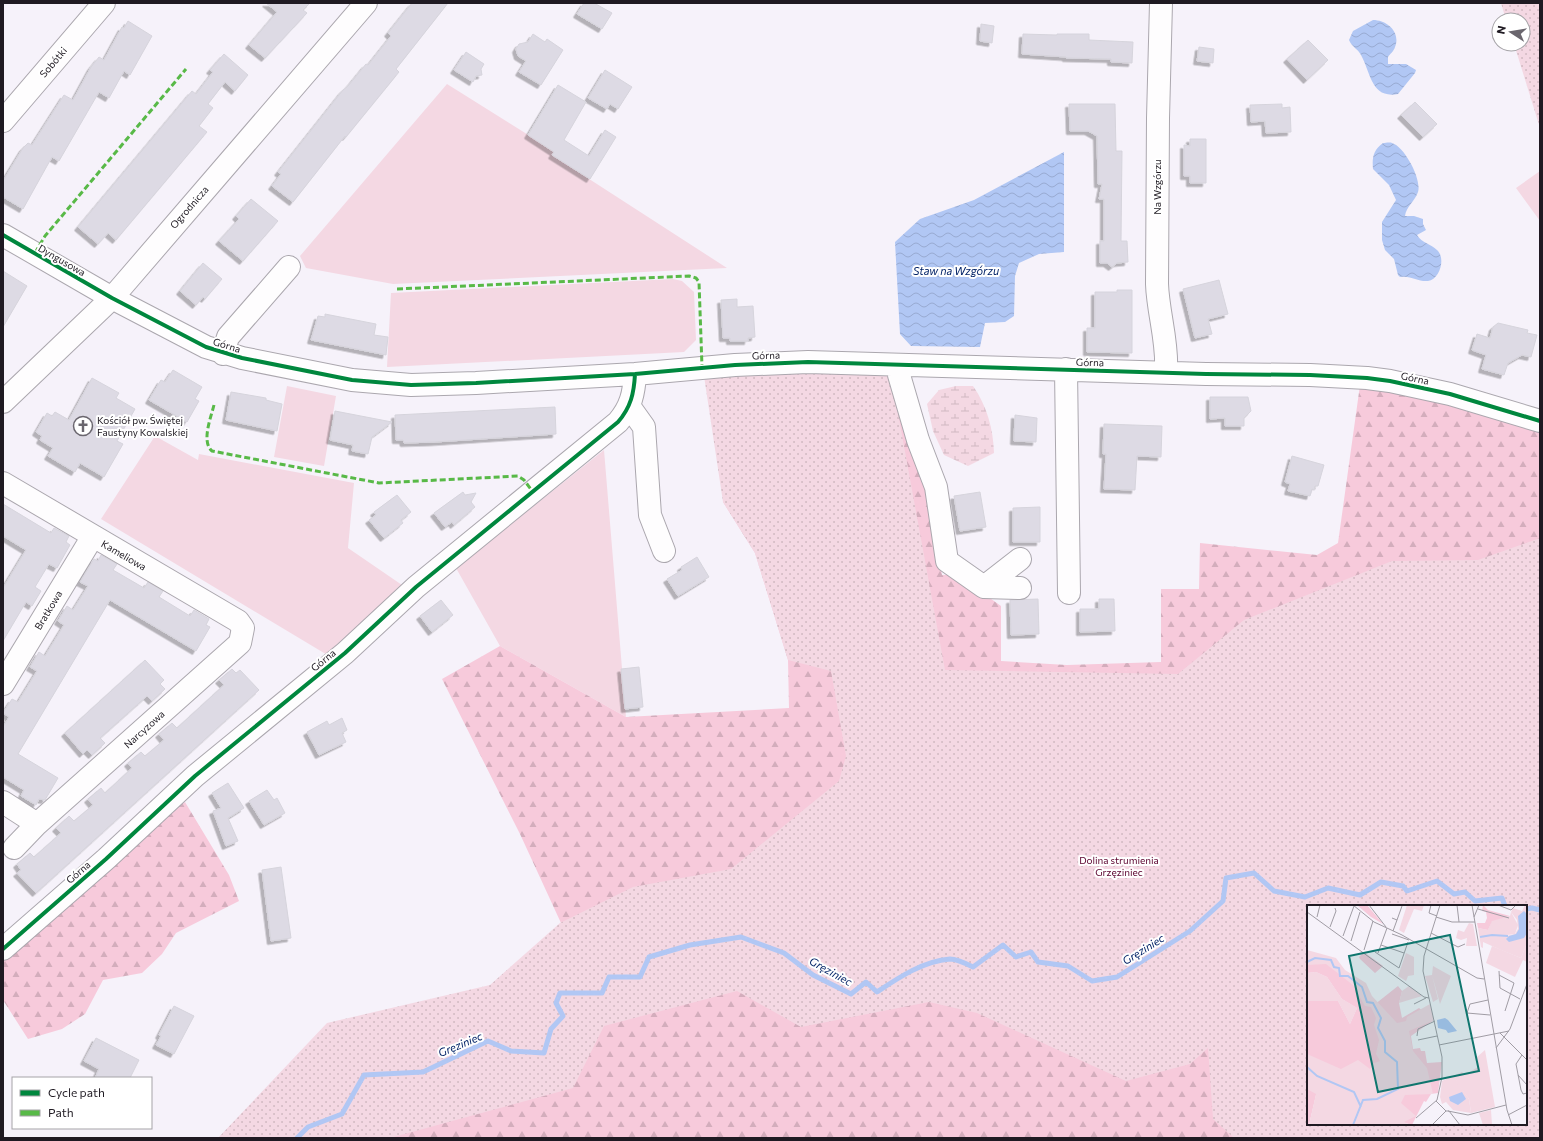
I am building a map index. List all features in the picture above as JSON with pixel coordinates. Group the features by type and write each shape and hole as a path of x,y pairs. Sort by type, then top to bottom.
{"street":[{"name":"Sobótki","path":"3,121 104,3"},
{"name":"Ogrodnicza","path":"3,402 112,298 366,3"},
{"name":"Na Wzgórzu","path":"1161,3 1158,125 1157,284 1167,361 1166,371"},
{"name":"Dyngusowa","path":"3,235 112,298"},
{"path":"223,354 228,337 289,267"},
{"name":"Górna","path":"112,298 186,338 223,354 328,376 381,383 437,384 635,374 697,367 768,363 845,363 1166,371 1366,378 1450,394 1540,421"},
{"path":"899,365 899,375 918,440 936,487 947,561 984,587 1020,588"},
{"path":"1066,369 1069,593"},
{"name":"Górna","path":"3,949 106,859 195,776 345,653 416,587 618,422 629,406 633,396 635,374"},
{"path":"629,406 644,428 650,515 664,551"},
{"name":"Kameliowa","path":"3,483 238,621 243,628"},
{"name":"Bratkowa","path":"3,684 93,536"},
{"path":"984,587 1020,559"},
{"name":"Narcyzowa","path":"14,848 37,824 240,643 243,628"},
{"path":"3,802 37,824"}],"green space":[{"path":"1501,3 1540,3 1540,128 1516,52 1531,52 1531,12 1504,12"},
{"path":"447,84 554,151 552,155 727,268 393,284 306,268 300,256"},
{"path":"1540,171 1540,221 1516,188"},
{"path":"673,279 682,281 694,292 696,340 684,352 387,367 391,293"},
{"name":"Dolina strumienia Grzęziniec","path":"798,373 891,375 945,670 1178,674 1244,620 1392,561 1478,560 1540,538 1540,1138 1234,1138 1213,1119 1208,1048 1190,1064 1126,1081 977,1013 929,1002 801,1027 737,991 604,1026 573,1088 390,1138 218,1138 327,1023 490,985 560,923 633,887 731,869 839,781 846,756 831,671 788,660 755,553 723,502 704,376"},
{"name":"Dolina strumienia Grzęziniec","path":"891,375 930,492 942,575 956,574 1001,606 1001,661 1067,665 1161,662 1161,589 1199,589 1200,543 1317,555 1338,543 1360,385 1428,396 1540,429 1540,1138 291,1138 590,986 520,834 442,679 500,646 626,717 789,708 788,660 755,553 723,502"},
{"path":"287,386 336,396 324,466 274,457"},
{"path":"956,386 973,386 986,409 991,426 994,453 968,466 944,455 933,431 927,404 939,390"},
{"path":"155,436 198,460 199,454 354,483 348,548 402,585 329,656 101,519"},
{"path":"604,450 626,717 500,646 456,568"},
{"path":"185,802 229,875 239,901 176,933 162,954 142,973 103,980 85,1014 62,1029 28,1039 3,1000 3,961 163,818"}],"water":[{"path":"1373,20 1383,22 1388,25 1392,28 1396,36 1393,51 1388,57 1388,64 1406,64 1416,70 1398,94 1382,93 1377,89 1370,77 1361,55 1349,40 1353,31"},
{"path":"1383,143 1392,143 1397,146 1407,157 1415,172 1419,187 1418,192 1405,216 1414,216 1423,219 1423,224 1426,230 1417,235 1421,240 1435,248 1440,254 1441,258 1440,268 1436,276 1428,281 1400,277 1398,275 1394,259 1385,250 1382,240 1382,222 1396,200 1389,185 1373,169 1375,151"},
{"name":"Staw na Wzgórzu","path":"1064,152 1064,252 1039,254 1019,263 1015,276 1014,316 1005,322 985,323 980,347 911,346 900,334 895,242 920,219 974,200"}],"building":[{"path":"266,3 310,3 303,10 307,13 265,58 249,45 277,12"},
{"path":"412,3 448,3 396,69 399,72 346,137 345,136 293,202 272,186 281,174 278,172 343,90 366,64 368,65 391,36 388,33"},
{"path":"584,3 594,3 612,13 602,29 577,14"},
{"path":"128,21 152,36 130,75 124,71 109,98 99,92 59,161 52,157 23,209 3,197 3,181 23,148 28,143 32,145 64,95 73,100 91,67 99,57 104,60 122,27 124,28"},
{"path":"981,24 994,26 992,43 980,41"},
{"path":"533,34 545,42 547,39 563,50 541,85 519,72 526,61 518,56 516,49 519,44 528,42"},
{"path":"1023,34 1089,34 1089,40 1133,42 1132,63 1111,62 1111,59 1066,58 1022,54"},
{"path":"1308,40 1328,60 1307,80 1287,59"},
{"path":"1199,47 1214,49 1213,63 1197,61"},
{"path":"466,52 484,64 481,69 482,75 476,76 473,82 454,70"},
{"path":"224,54 248,75 235,91 225,82 208,104 213,108 199,126 207,132 116,240 108,233 98,244 78,227 192,91 196,94 213,72 210,70"},
{"path":"605,70 632,87 618,109 610,104 607,109 588,98"},
{"path":"558,85 586,102 564,140 589,156 605,130 616,137 590,179 552,155 554,152 528,135"},
{"path":"1415,102 1437,124 1423,137 1401,115"},
{"path":"1069,104 1115,104 1116,151 1122,151 1121,241 1127,241 1128,262 1117,263 1112,267 1107,263 1100,263 1100,241 1104,241 1104,199 1099,199 1102,184 1098,184 1097,136 1088,131 1070,131"},
{"path":"1282,104 1282,108 1290,107 1291,132 1266,133 1265,121 1251,122 1250,105"},
{"path":"1190,139 1206,139 1206,183 1190,183 1190,176 1184,176 1184,145 1190,146"},
{"path":"251,199 278,221 243,261 219,241 239,219 236,216"},
{"path":"203,263 222,279 205,299 203,297 196,305 180,291"},
{"path":"3,271 27,286 3,327"},
{"path":"1219,280 1228,314 1208,319 1212,334 1195,338 1183,289"},
{"path":"1117,290 1132,290 1132,353 1087,352 1087,328 1095,328 1095,292 1117,292"},
{"path":"737,299 737,307 753,306 755,337 748,338 748,341 730,341 730,338 723,338 721,300"},
{"path":"325,314 376,324 374,335 388,337 386,355 311,340 318,316 325,317"},
{"path":"1498,323 1528,330 1527,333 1537,335 1531,357 1522,355 1508,363 1504,375 1482,369 1486,355 1472,350 1477,334 1490,338 1493,327"},
{"path":"173,370 202,387 195,399 199,401 187,422 149,400 161,380 165,382"},
{"name":"Kościół pw. Świętej Faustyny Kowalskiej","path":"92,378 119,393 116,398 135,409 117,441 123,444 104,477 80,463 75,472 48,456 53,448 40,440 42,436 36,432 47,413 52,416 55,412 69,420"},
{"path":"231,392 266,398 266,400 282,404 277,431 226,420"},
{"path":"1210,397 1248,397 1251,411 1244,418 1244,426 1225,426 1225,418 1210,419"},
{"path":"555,407 556,434 435,442 404,443 403,440 396,440 395,415"},
{"path":"335,411 392,422 372,437 368,454 352,451 353,445 330,440"},
{"path":"1015,415 1037,418 1036,442 1014,441"},
{"path":"1104,424 1162,426 1161,457 1137,456 1135,490 1104,489 1106,454 1103,454"},
{"path":"1292,456 1324,465 1318,486 1315,486 1314,490 1312,489 1310,496 1288,491 1290,484 1285,482"},
{"path":"463,492 465,495 476,493 471,502 475,507 454,525 452,522 445,527 434,513"},
{"path":"980,492 986,527 960,531 954,496"},
{"path":"397,495 411,512 401,520 403,523 384,538 369,520 376,515 374,512"},
{"path":"3,504 51,533 54,528 69,536 66,542 70,545 57,568 49,564 35,587 41,591 32,606 26,602 3,641 3,588 26,550 3,536"},
{"path":"1040,507 1040,542 1013,542 1013,508"},
{"path":"101,555 117,564 113,570 144,588 148,582 163,591 159,597 190,616 194,610 209,619 206,625 210,627 196,651 110,600 18,754 58,778 45,800 39,799 36,805 21,796 24,790 3,777 3,727 9,717 3,713 12,699 18,702 37,671 30,667 39,652 45,656 64,625 58,621 67,606 73,610 88,586 80,582 94,559 98,561"},
{"path":"697,557 709,577 678,596 667,579 682,570 681,567"},
{"path":"1038,599 1039,634 1011,635 1010,600"},
{"path":"1099,599 1114,599 1115,631 1080,632 1080,609 1099,609"},
{"path":"441,600 453,615 432,632 420,616"},
{"path":"145,660 164,680 160,684 165,689 152,701 147,696 100,738 105,743 92,755 87,750 83,754 65,733"},
{"path":"639,667 643,707 625,709 621,669"},
{"path":"232,669 236,673 240,670 259,690 36,893 17,873 21,870 17,864 30,853 34,857 61,833 56,828 69,816 74,821 93,805 88,799 101,788 105,793 132,768 128,763 141,752 145,756 164,740 159,734 172,723 177,728 224,685 219,680"},
{"path":"342,718 347,730 342,733 346,742 319,755 307,732 327,721 329,725"},
{"path":"228,783 244,808 228,818 238,841 226,846 213,811 221,808 212,793"},
{"path":"267,790 274,800 277,798 285,813 264,825 249,801"},
{"path":"281,867 291,938 271,941 262,870"},
{"path":"174,1006 194,1016 174,1054 156,1045 161,1036 159,1035"},
{"path":"96,1038 139,1060 130,1077 95,1077 99,1069 84,1061"}],"waterway":[{"name":"Gręziniec","path":"297,1138 308,1127 342,1114 364,1075 423,1072 488,1041 511,1051 544,1053 551,1029 563,1016 556,1003 560,993 602,993 609,977 640,977 649,957 690,945 741,937 784,953 813,975 851,994 866,982 877,992 911,971 940,960 953,959 973,967 1003,945 1016,957 1031,952 1038,962 1068,966 1092,981 1117,977 1190,931 1223,901 1226,878 1254,873 1274,891 1305,897 1328,888 1360,895 1381,882 1403,886 1407,891 1437,881 1454,894 1465,892 1475,901 1502,898 1505,905"},
{"name":"Gręziniec","path":"1527,909 1532,908 1540,910"}],"marked path":[{"path":"35,253 45,236 186,69"},
{"path":"397,289 689,276 696,278 699,282 702,367"},
{"path":"214,405 207,436 207,442 212,451 379,483 518,476 524,480 533,492"}],"cycle path":[{"path":"3,235 112,298 206,347 242,358 352,380 411,385 476,383 635,374 735,365 808,362 1206,374 1310,375 1367,378 1390,381 1450,394 1540,421"},
{"path":"3,949 106,859 195,776 345,653 416,587 618,422 626,411 631,400 635,374"}],"place":[{"name":"Kościół pw. Świętej Faustyny Kowalskiej","path":"83,426"}]}
